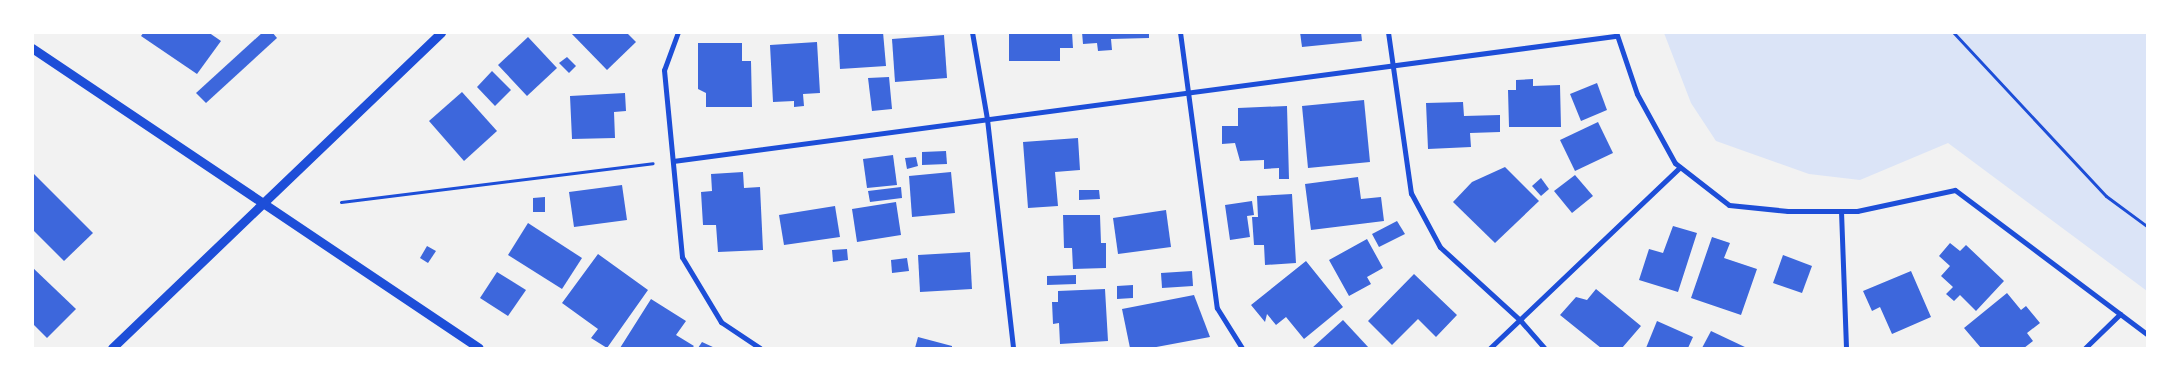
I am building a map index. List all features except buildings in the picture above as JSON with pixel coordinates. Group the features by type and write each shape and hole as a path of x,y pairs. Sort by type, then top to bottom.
{"street":[{"path":"112,348 264,205 441,32"},
{"path":"678,32 664,70 682,257 721,322 760,348"},
{"path":"972,32 987,120 1013,348"},
{"path":"1180,32 1218,308 1242,348"},
{"path":"1388,32 1411,193 1440,248 1520,320 1544,348"},
{"path":"673,161 1392,66 1615,34 1636,94 1680,167 1729,205 1788,212 1857,212 1955,190 2148,335"},
{"path":"32,48 478,348"},
{"path":"1490,348 1680,167"},
{"path":"1841,212 1846,348"},
{"path":"2085,348 2120,314"}],"path":[{"path":"1954,32 2106,196 2148,227"},
{"path":"341,202 673,161"}],"shaded area":[{"path":"1664,33 2147,33 2147,291 1948,143 1860,180 1809,174 1716,141 1691,103"}]}
